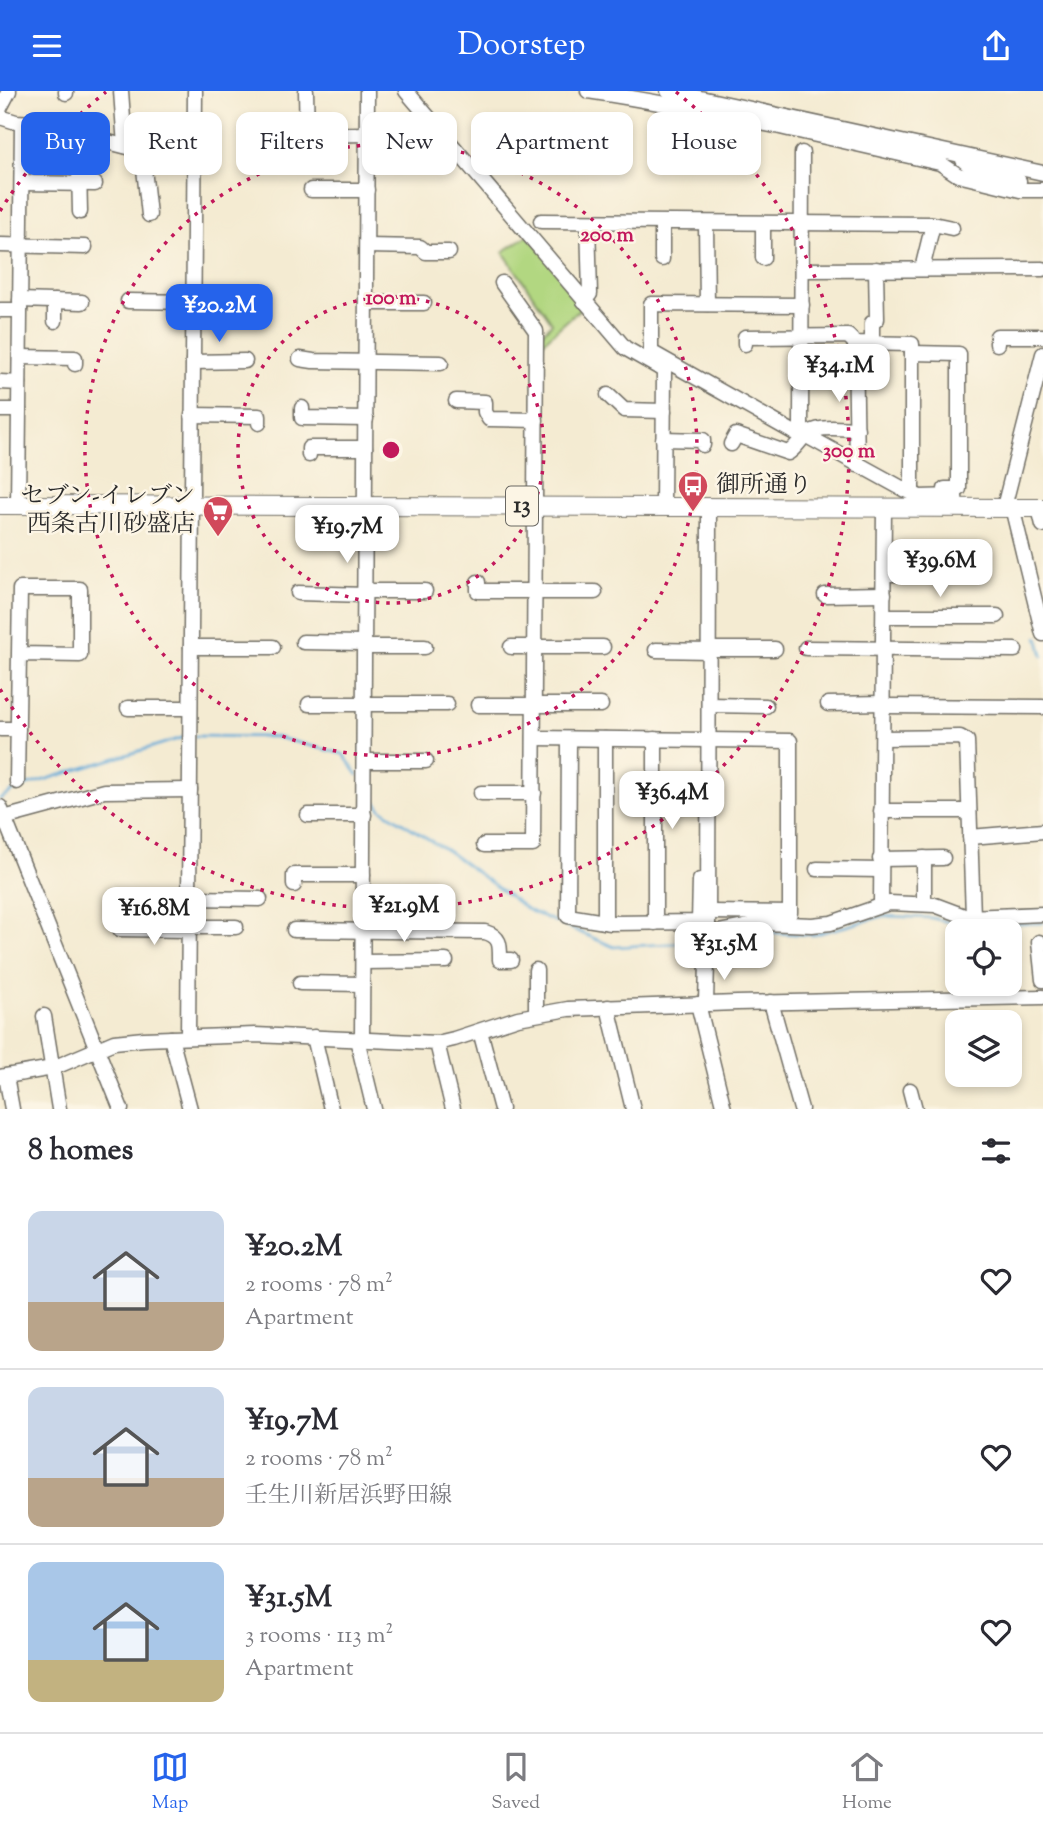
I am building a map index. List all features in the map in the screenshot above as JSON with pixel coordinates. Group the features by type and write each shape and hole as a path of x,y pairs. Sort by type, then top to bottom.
{"main road":[{"name":"13","path":"9,505 1008,507 1042,514"}],"street":[{"path":"0,108 9,91"},
{"path":"195,91 195,112"},
{"path":"306,91 307,135 362,134"},
{"path":"367,91 367,112"},
{"path":"406,91 587,298 625,348 793,432 805,435 920,497 956,496 956,507"},
{"path":"588,91 667,103 769,125 940,163 958,175 970,178 1020,190 1042,191"},
{"path":"668,91 1043,173"},
{"path":"125,92 125,112"},
{"path":"0,117 21,123"},
{"path":"802,153 801,427 805,435"},
{"path":"956,153 970,166 1042,191"},
{"path":"9,505 19,410 22,175"},
{"path":"80,212 87,184 83,175"},
{"path":"145,175 149,215"},
{"path":"188,1037 194,175"},
{"path":"367,175 363,984 360,1039 374,1109"},
{"path":"22,183 87,184"},
{"path":"311,190 367,190"},
{"path":"541,221 933,224 952,228"},
{"path":"587,298 588,222"},
{"path":"662,223 662,259"},
{"path":"706,224 707,305"},
{"path":"763,224 763,258"},
{"path":"922,269 933,224"},
{"path":"0,245 85,247"},
{"path":"367,246 420,247 426,252 449,252"},
{"path":"802,269 1043,269"},
{"path":"872,344 872,323 877,319 876,269"},
{"path":"484,845 533,845 536,331 502,283"},
{"path":"55,301 55,321"},
{"path":"0,310 55,301 82,302"},
{"path":"128,301 193,302"},
{"path":"366,303 424,303"},
{"path":"663,506 664,371 663,365 652,352 651,304 802,305"},
{"path":"745,344 745,337 848,336 855,344 857,465"},
{"path":"997,344 997,336 1043,336"},
{"path":"855,344 912,344 912,491"},
{"path":"912,353 959,354 959,489 912,491"},
{"path":"1043,353 1008,507 1043,634"},
{"path":"20,357 75,358 75,364"},
{"path":"300,359 440,363"},
{"path":"193,362 245,361"},
{"path":"0,382 19,383"},
{"path":"608,395 624,410 664,411"},
{"path":"456,401 485,402 485,412 489,419 536,420"},
{"path":"302,408 302,418 366,419"},
{"path":"0,410 19,410"},
{"path":"192,415 259,416 259,423"},
{"path":"1026,420 1043,420"},
{"path":"731,444 736,435 788,453 797,447 805,435 816,429 857,429"},
{"path":"663,439 703,440 703,446"},
{"path":"309,456 309,448 365,448"},
{"path":"569,739 568,916 605,922 699,922 704,891 705,739 709,705 709,507"},
{"path":"881,905 884,507"},
{"path":"884,574 951,574"},
{"path":"478,582 478,591 595,592"},
{"path":"17,782 20,589 80,589 79,656 19,654"},
{"path":"298,593 425,591"},
{"path":"825,595 884,594"},
{"path":"884,617 997,617"},
{"path":"303,642 425,647"},
{"path":"191,647 273,647"},
{"path":"511,647 603,647"},
{"path":"806,648 1014,650"},
{"path":"656,650 775,649"},
{"path":"309,704 447,704"},
{"path":"828,704 1043,707"},
{"path":"478,705 601,705"},
{"path":"709,705 766,706"},
{"path":"128,708 190,708"},
{"path":"0,729 18,729"},
{"path":"534,738 790,741 790,913 709,912"},
{"path":"883,738 964,738 968,744 974,916"},
{"path":"605,739 605,922"},
{"path":"655,739 655,923"},
{"path":"364,761 426,761"},
{"path":"116,1108 97,1050 1,814 24,814 104,791 190,790"},
{"path":"481,793 534,793"},
{"path":"881,811 970,811"},
{"path":"308,815 364,815"},
{"path":"970,837 1043,831"},
{"path":"924,858 924,903"},
{"path":"817,869 943,858"},
{"path":"294,885 294,875 363,875"},
{"path":"704,891 709,912 708,934 758,924 831,923 889,903 924,903 967,917 1043,914"},
{"path":"189,898 260,899"},
{"path":"120,929 236,927"},
{"path":"294,930 485,932 497,937 500,960 511,960"},
{"path":"1039,942 1043,980"},
{"path":"707,960 702,1004 724,1109"},
{"path":"363,962 446,961"},
{"path":"536,970 536,1014"},
{"path":"300,983 363,984"},
{"path":"12,1109 3,1076 52,1068 125,1040 255,1035 437,1043 536,1014 568,1009 945,992"},
{"path":"1022,995 1043,997"},
{"path":"771,1002 802,1109"},
{"path":"608,1007 633,1109"},
{"path":"44,1016 59,1109"},
{"path":"481,1031 501,1109"},
{"path":"314,1037 331,1109"},
{"path":"171,1038 190,1109"},
{"path":"437,1043 453,1109"},
{"path":"910,1090 915,1109"}],"green space":[{"path":"528,235 587,303 543,342 539,336 552,323 503,252"}],"waterway":[{"path":"1038,637 1043,656"},
{"path":"195,736 275,737 343,754 358,775"},
{"path":"0,799 18,788 185,737"},
{"path":"369,792 381,809 449,852 528,910 614,947 715,941 759,932 813,935 884,916 932,918 968,927 1043,923"}],"place":[{"name":"御所通り","path":"693,513"},
{"name":"セブン-イレブン 西条古川砂盛店","path":"218,538"}]}
